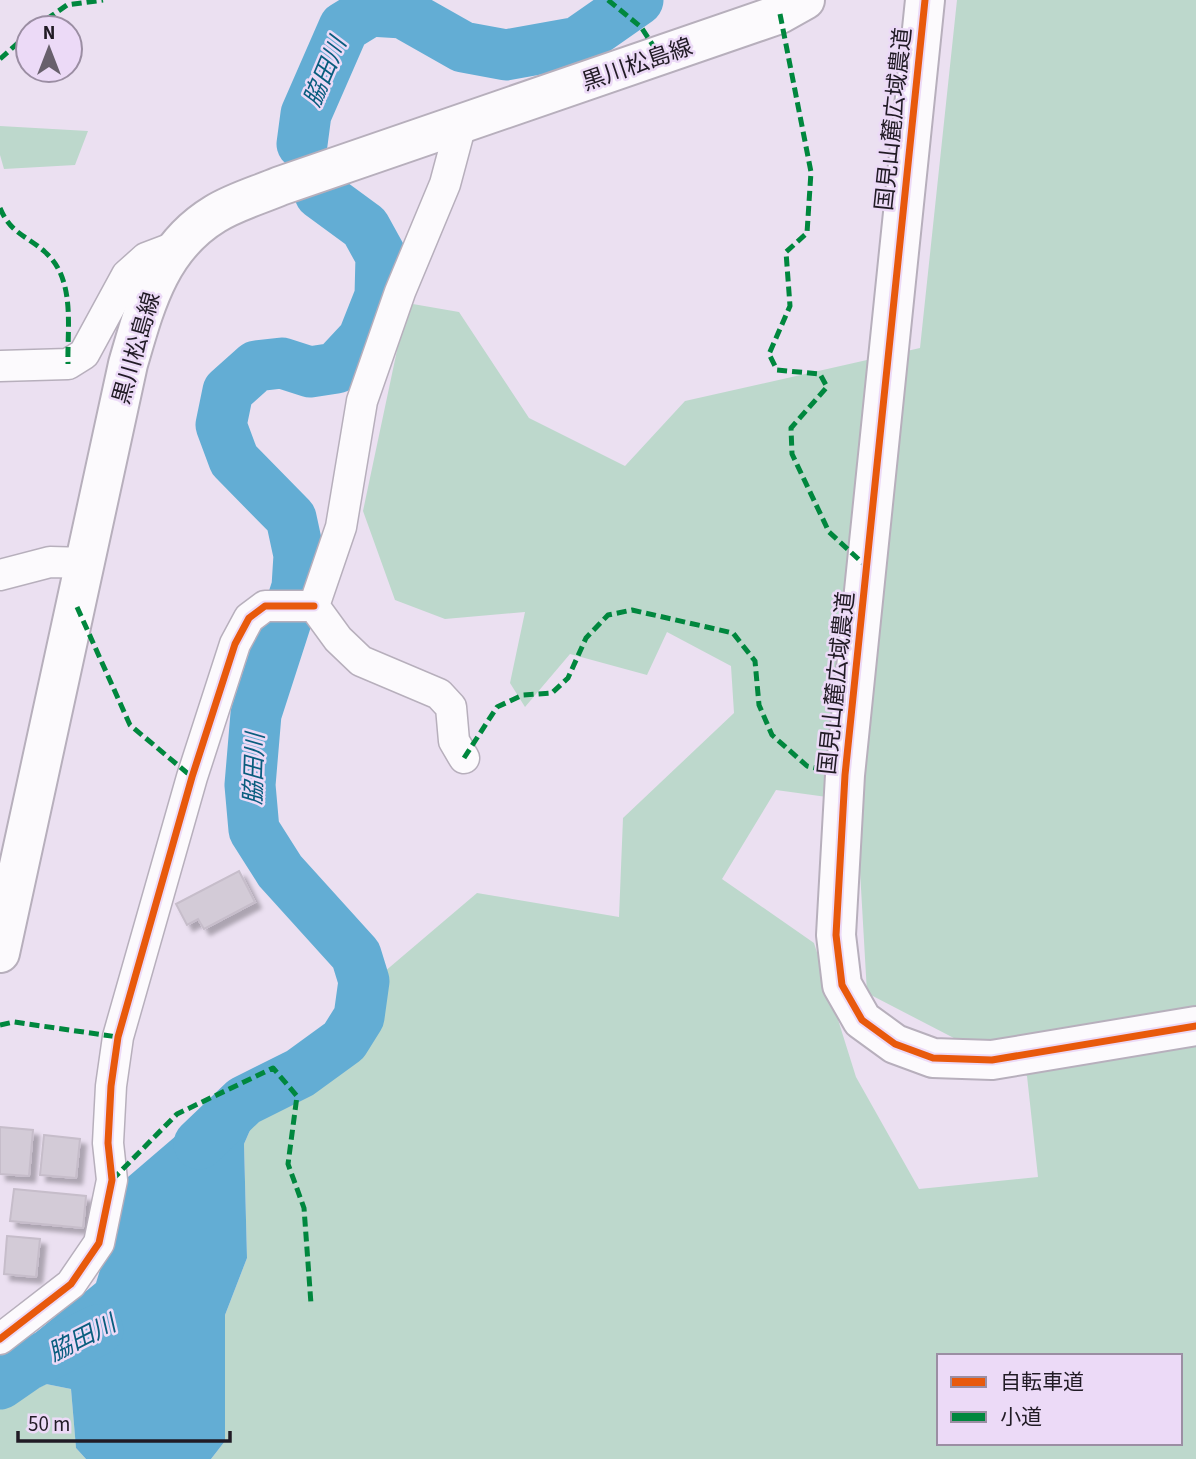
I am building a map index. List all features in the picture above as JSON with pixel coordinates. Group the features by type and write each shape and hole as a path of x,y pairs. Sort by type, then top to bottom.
{"main road":[{"name":"黒川松島線","path":"0,953 128,364 150,290 175,247 215,214 280,186 780,14 805,0"},
{"name":"国見山麓広域農道","path":"925,0 845,775 836,935 842,985 862,1020 895,1044 933,1058 992,1059 1196,1026"}],"street":[{"path":"314,606 341,527 362,401 400,292 445,184 461,124"},
{"path":"0,366 68,364 84,354 127,275 146,258 175,247"},
{"path":"0,575 50,562 86,563"},
{"path":"0,1339 71,1284 99,1243 112,1180 108,1143 111,1086 118,1037 192,777 235,644 250,618 265,606 314,606"},
{"path":"314,606 338,639 362,661 439,694 451,706 454,741 464,758"}],"green space":[{"path":"957,0 1196,0 1196,1459 211,1459 225,1441 225,1315 247,1258 244,1144 261,1105 355,1044 377,978 477,893 619,917 623,818 734,713 731,666 667,632 647,675 570,654 525,707 510,683 525,612 445,619 395,600 363,511 407,303 459,312 529,418 625,466 685,401 920,348","holes":["776,790 856,801 867,993 1027,1076 1038,1177 919,1189 856,1077 814,943 722,879"]},
{"path":"0,126 88,131 75,165 4,169 0,155"},
{"path":"46,1384 71,1389 76,1448 86,1459 0,1459 0,1408"}],"water":[{"path":"246,1094 261,1105 244,1144 247,1258 225,1315 225,1441 211,1459 86,1459 76,1448 71,1389 46,1384 28,1339 96,1283 128,1177 191,1123"}],"building":[{"path":"239,871 255,902 204,929 198,919 187,925 176,904"},
{"path":"0,1127 33,1130 29,1176 0,1174"},
{"path":"44,1135 80,1139 76,1178 40,1175"},
{"path":"14,1189 86,1196 83,1228 10,1221"},
{"path":"7,1236 40,1239 36,1277 4,1274"}],"waterway":[{"name":"脇田川","path":"302,144 306,114 344,27 370,11 403,13 463,47 506,55 578,42 638,0"},
{"name":"脇田川","path":"199,1144 244,1101 300,1073 344,1041 359,1017 364,981 356,955 280,871 254,830 250,785 256,714 297,587 299,555 291,518 234,460 221,425 228,391 256,366 282,363 310,372 336,368 363,339 380,296 381,256 365,227 320,194"},
{"name":"脇田川","path":"0,1384 26,1366 98,1330"}],"marked path":[{"path":"54,14 67,5 103,0"},
{"path":"608,0 641,27 660,56"},
{"path":"780,14 811,172 807,233 786,252 790,306 769,354 777,370 820,374 827,387 791,428 792,454 829,532 867,567"},
{"path":"0,59 14,46"},
{"path":"0,208 14,229 45,252 62,276 68,305 68,364"},
{"path":"77,607 130,725 192,777"},
{"path":"464,758 497,707 523,695 552,693 568,678 586,638 608,615 632,610 733,633 755,661 759,705 772,735 807,766 845,775"},
{"path":"0,1025 14,1022 118,1037"},
{"path":"112,1180 177,1114 273,1068 297,1096 288,1164 304,1208 311,1304"}],"cycle path":[{"path":"925,0 845,775 836,935 842,985 862,1020 895,1044 933,1058 992,1060 1196,1026"},
{"path":"0,1339 71,1284 99,1243 112,1180 108,1143 111,1086 118,1037 192,777 235,644 249,618 265,606 314,606"}]}
